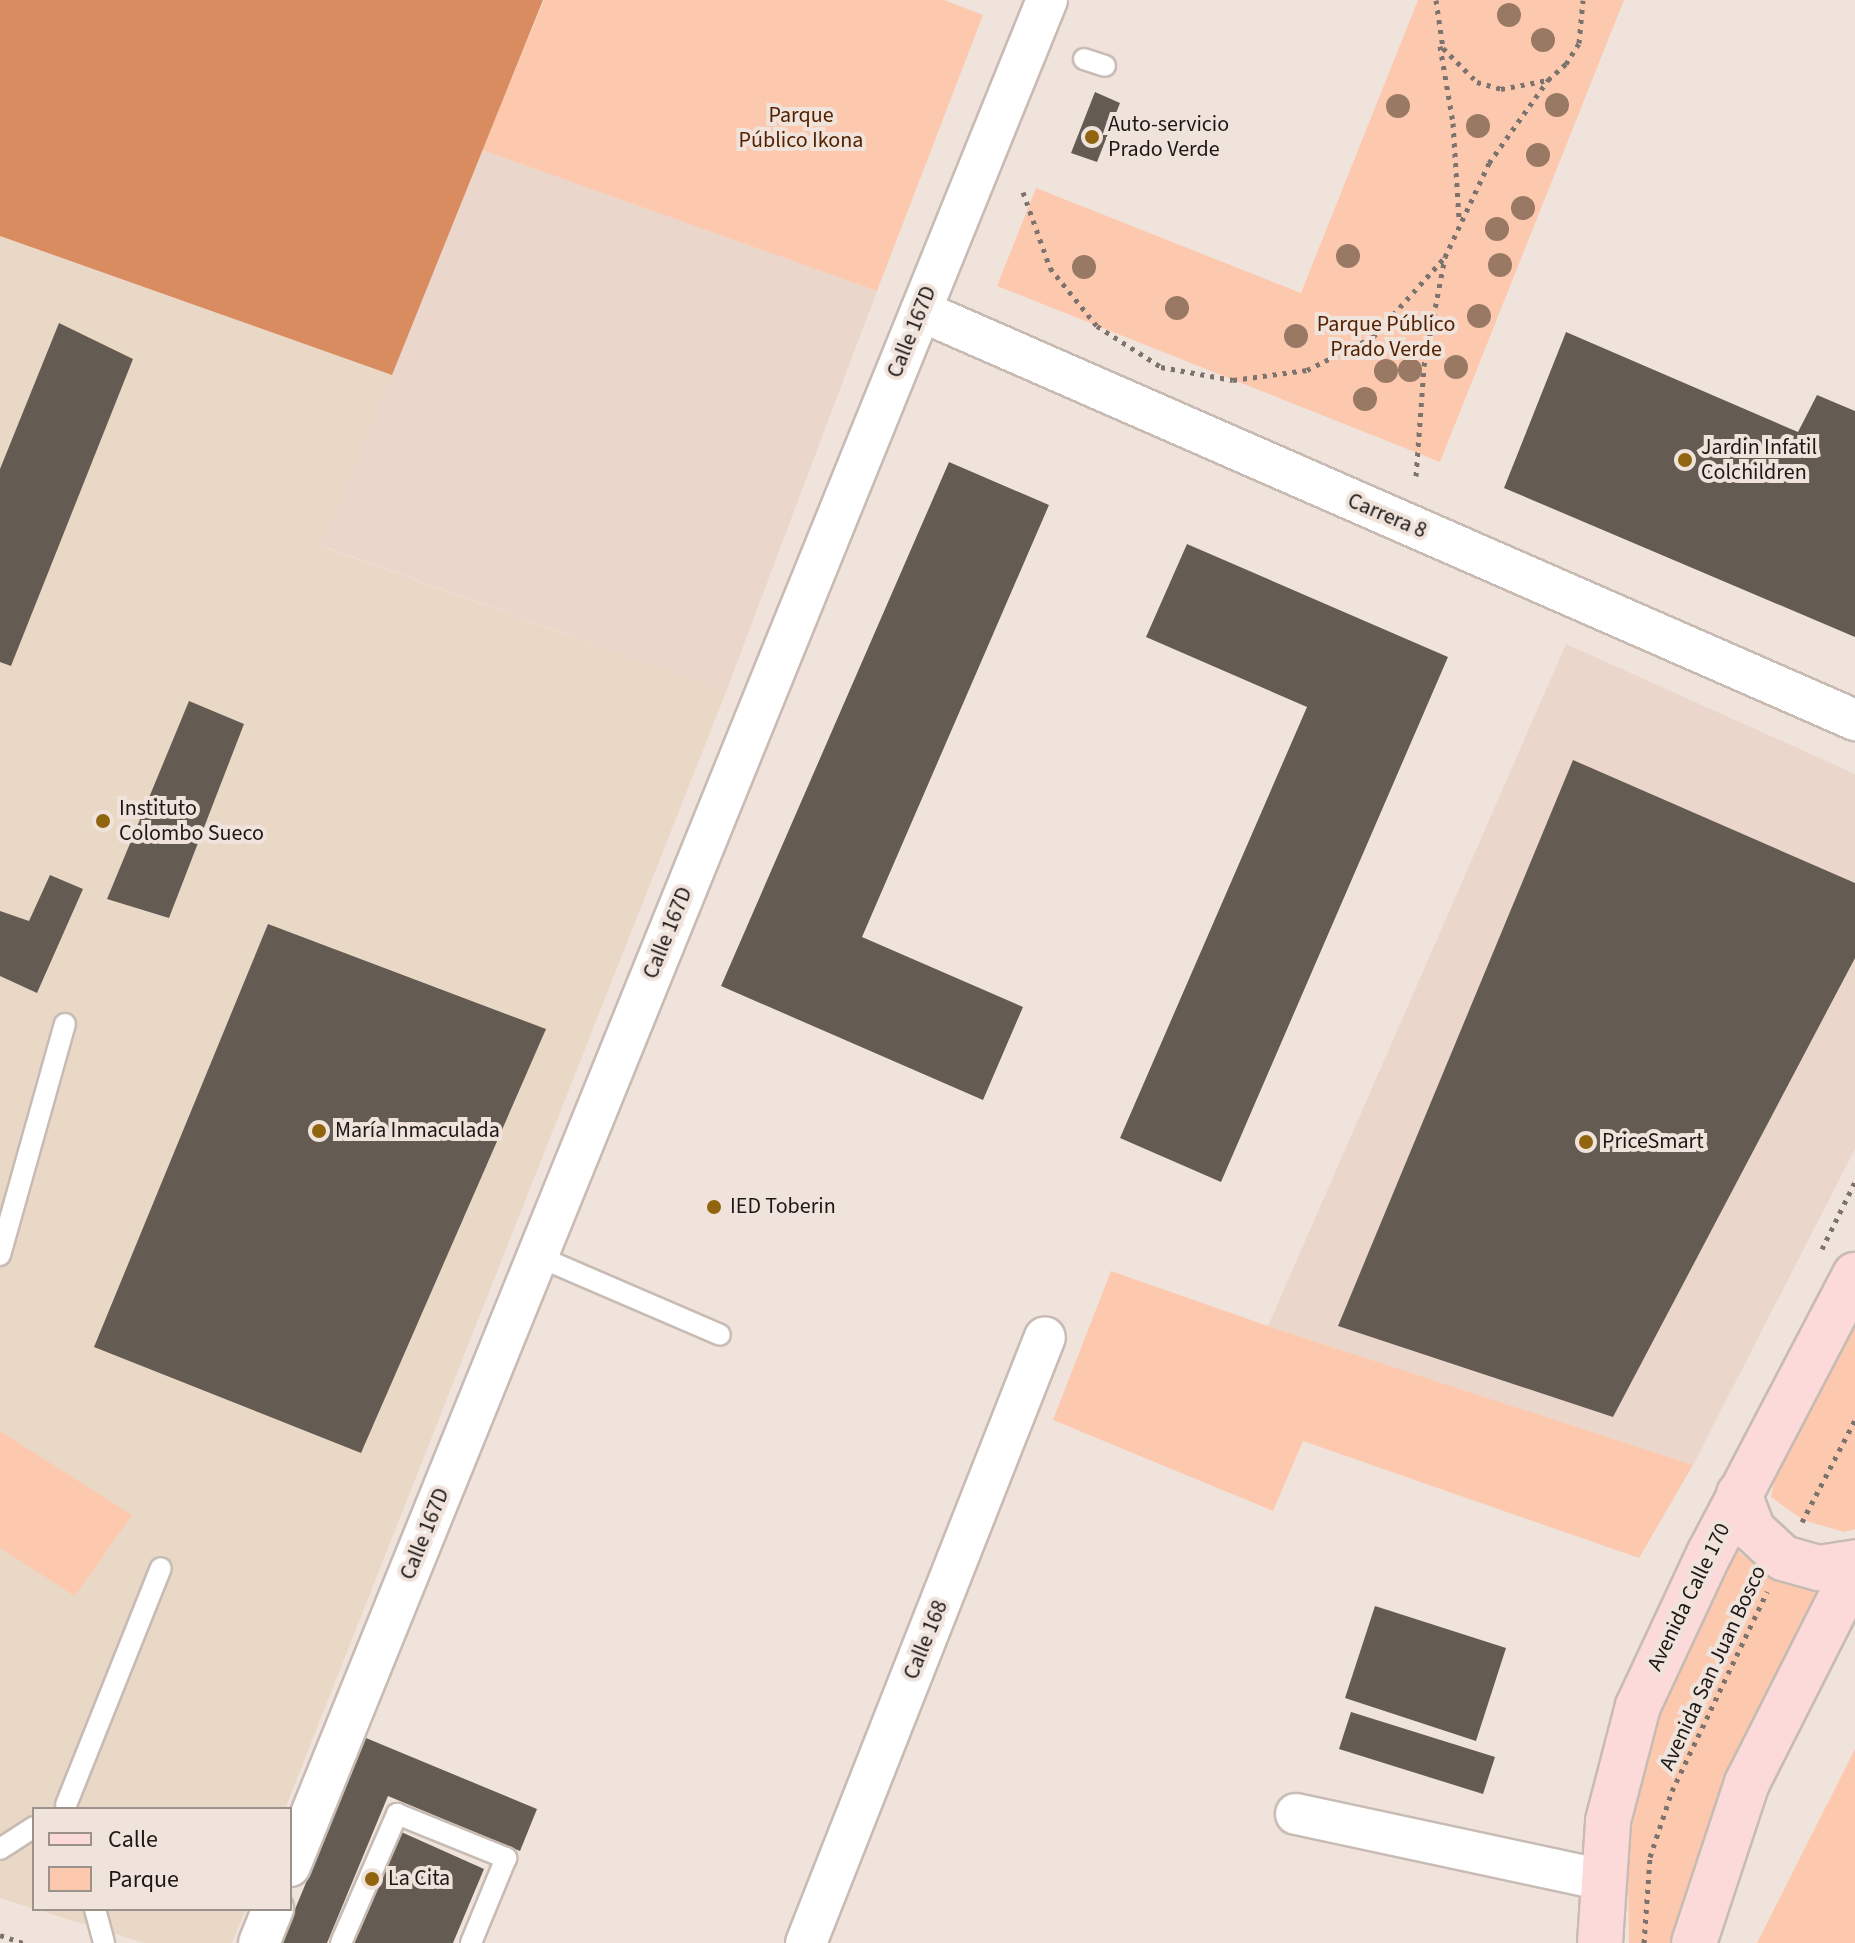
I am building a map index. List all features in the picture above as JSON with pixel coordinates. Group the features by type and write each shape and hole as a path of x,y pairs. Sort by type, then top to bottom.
{"main road":[{"name":"Avenida Calle 170","path":"1600,1943 1613,1797 1638,1706 1739,1494 1855,1275"},
{"path":"1739,1494 1753,1530 1783,1558 1819,1568 1855,1562"},
{"path":"1694,1943 1747,1783 1855,1569"}],"street":[{"name":"Calle 167D","path":"292,1861 1047,0"},
{"name":"Carrera 8","path":"921,311 1855,720"},
{"name":"Calle 168","path":"806,1943 1045,1337"},
{"path":"1296,1814 1604,1880"},
{"path":"259,1943 272,1911"}],"lane":[{"path":"1084,59 1105,66"},
{"path":"0,1255 65,1024"},
{"path":"537,1256 720,1335"},
{"path":"65,1807 161,1568"},
{"path":"341,1943 397,1814 506,1858 471,1943"},
{"path":"0,1849 32,1828"},
{"path":"96,1911 104,1943"}],"path":[{"path":"1436,0 1436,24 1453,123 1459,224"},
{"path":"1416,476 1424,366 1445,257 1489,163 1548,80 1579,43 1583,0"},
{"path":"1436,24 1443,48 1477,82 1501,89 1548,80"},
{"path":"1023,192 1050,268 1097,326 1161,367 1233,380 1307,370 1373,337 1445,257"},
{"name":"Avenida San Juan Bosco","path":"1644,1943 1650,1857 1672,1791 1783,1558 1855,1420"},
{"path":"0,1935 23,1943"}],"shaded area":[{"path":"0,0 543,0 392,375 0,236"},
{"path":"482,150 877,291 726,692 320,545"},
{"name":"María Inmaculada","path":"0,236 392,375 321,546 726,692 286,1807 32,1807 32,1908 0,1898"},
{"name":"PriceSmart","path":"1566,644 1855,774 1855,1149 1693,1465 1268,1326"},
{"path":"41,1911 245,1911 232,1943 144,1943"}],"green space":[{"name":"Parque Público Ikona","path":"544,0 944,0 983,15 877,291 482,150"},
{"name":"Parque Público Prado Verde","path":"1418,0 1624,0 1440,462 997,286 1036,188 1301,293"},
{"path":"1111,1271 1268,1326 1693,1465 1639,1558 1303,1441 1273,1511 1053,1420"},
{"path":"1855,1325 1855,1529 1844,1532 1803,1520 1771,1497 1775,1477"},
{"path":"0,1431 132,1515 75,1596 0,1548"},
{"path":"1738,1551 1773,1580 1823,1590 1717,1804 1687,1889 1677,1943 1629,1943 1628,1857 1642,1760 1673,1676"},
{"path":"1855,1749 1855,1943 1757,1943"}],"building":[{"name":"Auto-servicio Prado Verde","path":"1095,92 1120,103 1097,162 1071,153"},
{"path":"59,323 133,359 11,666 0,662 0,469"},
{"name":"Jardin Infatil Colchildren","path":"1566,332 1798,432 1817,395 1855,411 1855,637 1504,488"},
{"path":"949,462 1049,505 862,937 1023,1007 983,1100 721,986"},
{"path":"1187,544 1448,657 1221,1182 1120,1138 1307,707 1146,637"},
{"path":"189,701 244,724 169,918 107,899"},
{"name":"PriceSmart","path":"1573,760 1855,883 1855,958 1613,1417 1338,1326"},
{"path":"50,875 83,889 37,993 0,976 0,911 29,921"},
{"path":"268,924 546,1029 361,1453 94,1347"},
{"path":"1375,1606 1506,1648 1476,1741 1345,1698"},
{"path":"1351,1712 1495,1757 1483,1794 1339,1749"},
{"path":"366,1738 537,1809 520,1851 388,1796 327,1943 281,1943"},
{"path":"399,1831 484,1869 453,1943 351,1943"}],"place":[{"name":"Auto-servicio Prado Verde","path":"1092,137"},
{"name":"Jardin Infatil Colchildren","path":"1685,460"},
{"name":"Instituto Colombo Sueco","path":"103,821"},
{"name":"María Inmaculada","path":"319,1131"},
{"name":"PriceSmart","path":"1586,1142"},
{"name":"IED Toberin","path":"714,1207"},
{"name":"La Cita","path":"372,1879"}]}
